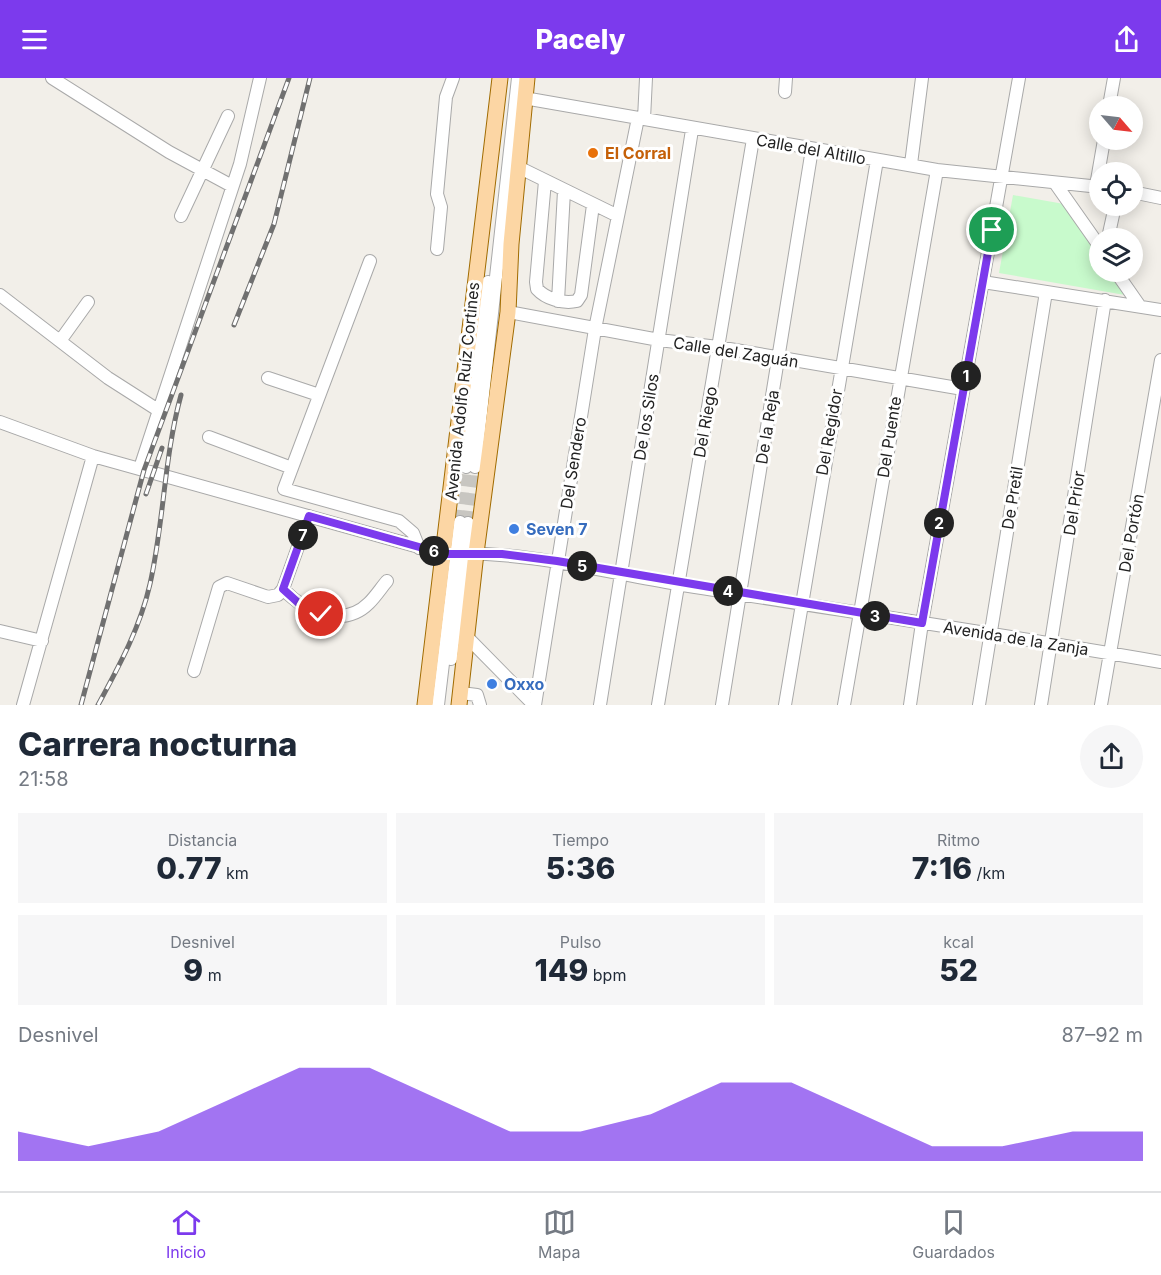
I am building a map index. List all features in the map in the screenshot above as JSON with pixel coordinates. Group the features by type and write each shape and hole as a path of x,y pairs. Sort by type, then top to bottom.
{"main road":[{"name":"Avenida Adolfo Ruíz Cortines","path":"460,699 467,637 460,553 500,78"},
{"name":"Avenida Adolfo Ruíz Cortines","path":"425,705 460,553 508,312 525,85"}],"street":[{"path":"52,78 232,186"},
{"path":"140,468 232,186 260,78"},
{"path":"437,249 441,207 437,194 446,97 453,78"},
{"path":"513,78 471,467 525,85"},
{"name":"Del Sendero","path":"535,705 595,328 641,118 646,78"},
{"path":"785,92 786,78"},
{"path":"910,164 922,78"},
{"path":"910,705 922,623 1019,78"},
{"path":"1111,96 1114,78"},
{"name":"Calle del Altillo","path":"525,85 641,118 693,130 937,170 1089,186"},
{"path":"181,216 228,116"},
{"name":"De los Silos","path":"600,705 693,130"},
{"name":"Del Riego","path":"658,705 753,139"},
{"name":"De la Reja","path":"722,705 812,149"},
{"name":"Del Regidor","path":"785,705 800,603 877,160"},
{"path":"518,166 618,216"},
{"name":"Del Puente","path":"844,705 937,170"},
{"path":"545,181 537,289 543,295 558,301 577,301 581,295 593,205"},
{"path":"1055,183 1089,231"},
{"path":"558,301 564,191"},
{"path":"1143,194 1161,197"},
{"path":"278,507 370,261"},
{"path":"983,282 1161,310"},
{"path":"1123,282 1139,305"},
{"name":"De Pretil","path":"979,705 1046,292"},
{"path":"0,295 108,378 158,410"},
{"name":"Del Prior","path":"1041,705 1105,300"},
{"path":"60,342 88,302"},
{"name":"Calle del Zaguán","path":"508,312 659,340 718,347 963,389"},
{"name":"Del Portón","path":"1101,705 1161,360"},
{"path":"268,378 319,395"},
{"name":"Avenida de la Zanja","path":"0,422 93,456 419,548 557,561 677,584 1161,662"},
{"path":"209,437 292,468"},
{"path":"23,705 93,456"},
{"path":"284,489 399,521 413,533 419,548"},
{"path":"194,671 219,587 226,583 268,597 278,596 283,589 309,516"},
{"path":"438,705 464,522"},
{"path":"446,705 460,553"},
{"path":"283,589 304,608 332,616 355,613 369,604 387,581"},
{"path":"0,631 42,641"},
{"path":"467,637 535,705"},
{"path":"460,699 477,695 480,705"}],"green space":[{"path":"1013,195 1064,204 1089,242 1089,282 1116,282 1125,295 999,273"}],"tunnel":[{"path":"460,522 466,467"},
{"path":"468,523 475,467"}],"railway":[{"path":"81,705 144,470 289,78"},
{"path":"234,325 274,224 310,78"},
{"path":"98,705 128,646 146,600 155,561 171,442 181,395"},
{"path":"146,494 162,448"}],"place":[{"name":"El Corral","path":"593,153"},
{"name":"Seven 7","path":"514,529"},
{"name":"Oxxo","path":"492,684"}],"route":[{"path":"321,614 304,608 283,589 309,516 444,554 502,554 557,561 677,584 922,623 992,230"}]}
